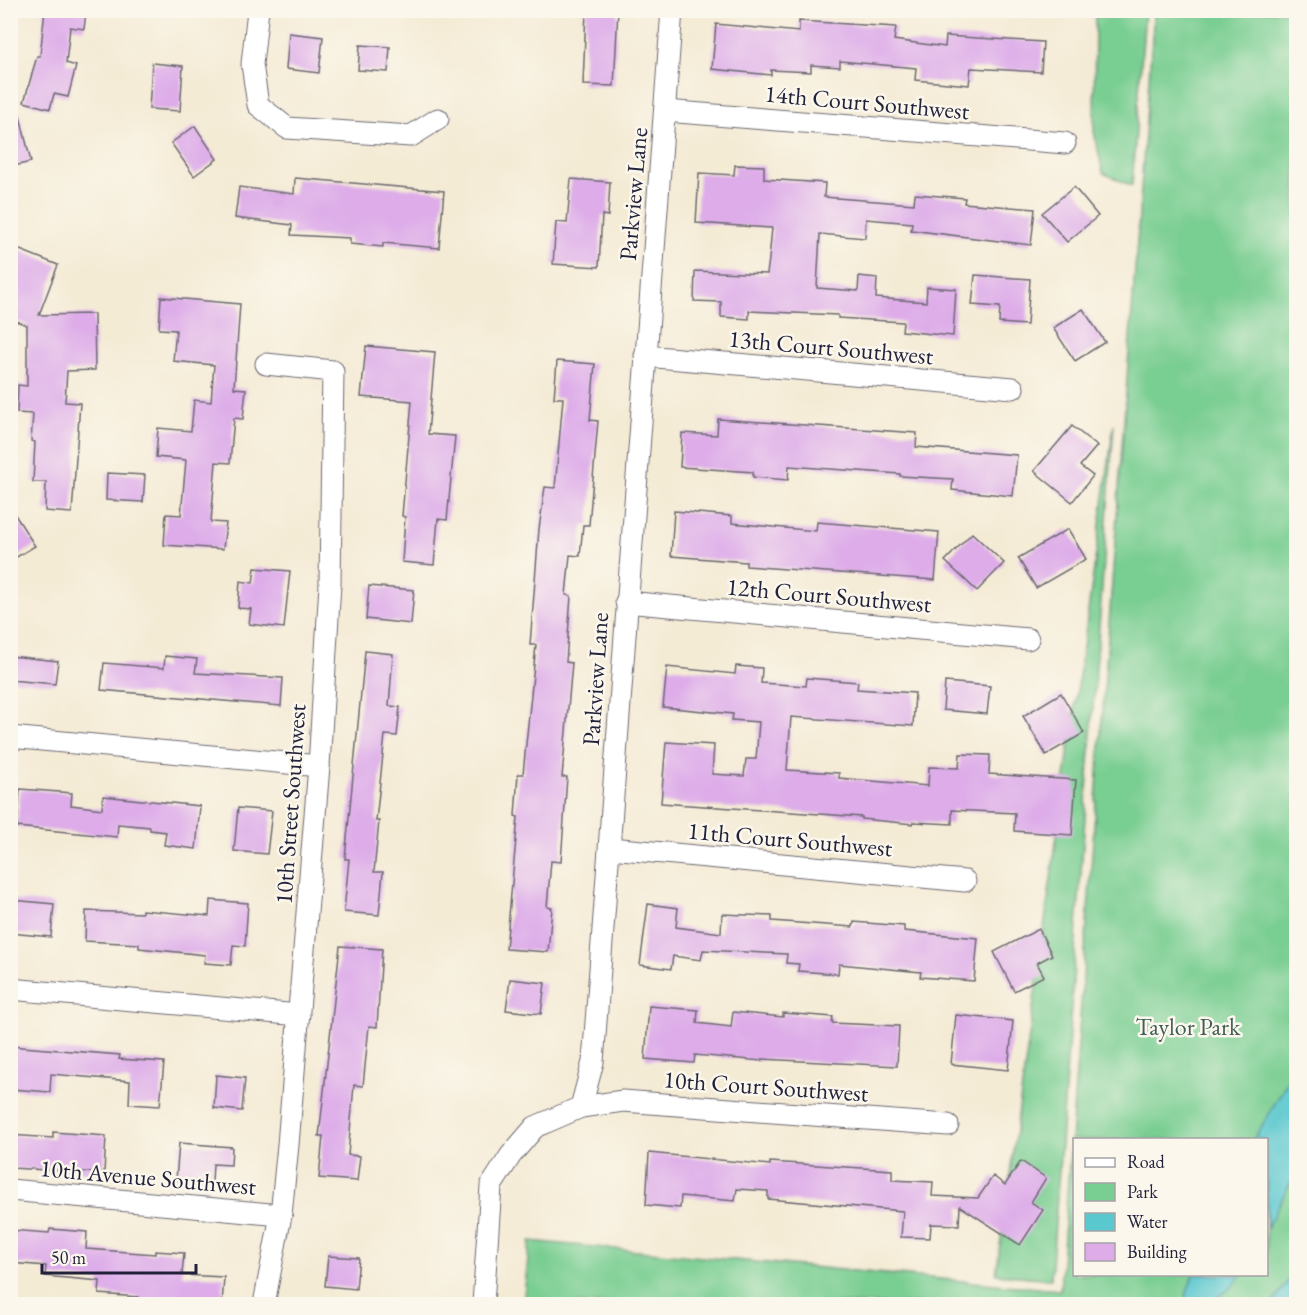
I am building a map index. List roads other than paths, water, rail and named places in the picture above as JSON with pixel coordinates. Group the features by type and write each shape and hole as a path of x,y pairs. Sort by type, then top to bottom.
{"street":[{"path":"258,10 252,64 258,105 287,128 411,136 438,118"},
{"name":"Parkview Lane","path":"581,1107 593,1062 672,10"},
{"name":"14th Court Southwest","path":"666,111 1065,143"},
{"name":"13th Court Southwest","path":"645,356 1013,388"},
{"name":"10th Street Southwest","path":"264,1305 281,1215 319,766 330,584 333,371 266,363"},
{"name":"12th Court Southwest","path":"626,602 1028,639"},
{"path":"10,737 319,766"},
{"name":"11th Court Southwest","path":"610,848 965,880"},
{"path":"10,989 299,1015"},
{"name":"10th Court Southwest","path":"581,1107 623,1101 948,1125"},
{"path":"483,1305 491,1186 511,1155 536,1127 581,1107"},
{"name":"10th Avenue Southwest","path":"10,1190 281,1215"}],"water":[{"path":"1296,1067 1296,1172 1268,1226 1268,1138 1255,1138"},
{"path":"1296,1270 1296,1304 1272,1304"},
{"path":"1192,1276 1240,1276 1224,1293 1208,1301 1183,1304"}],"park label":[{"name":"Taylor Park","path":"1188,1026"}]}
